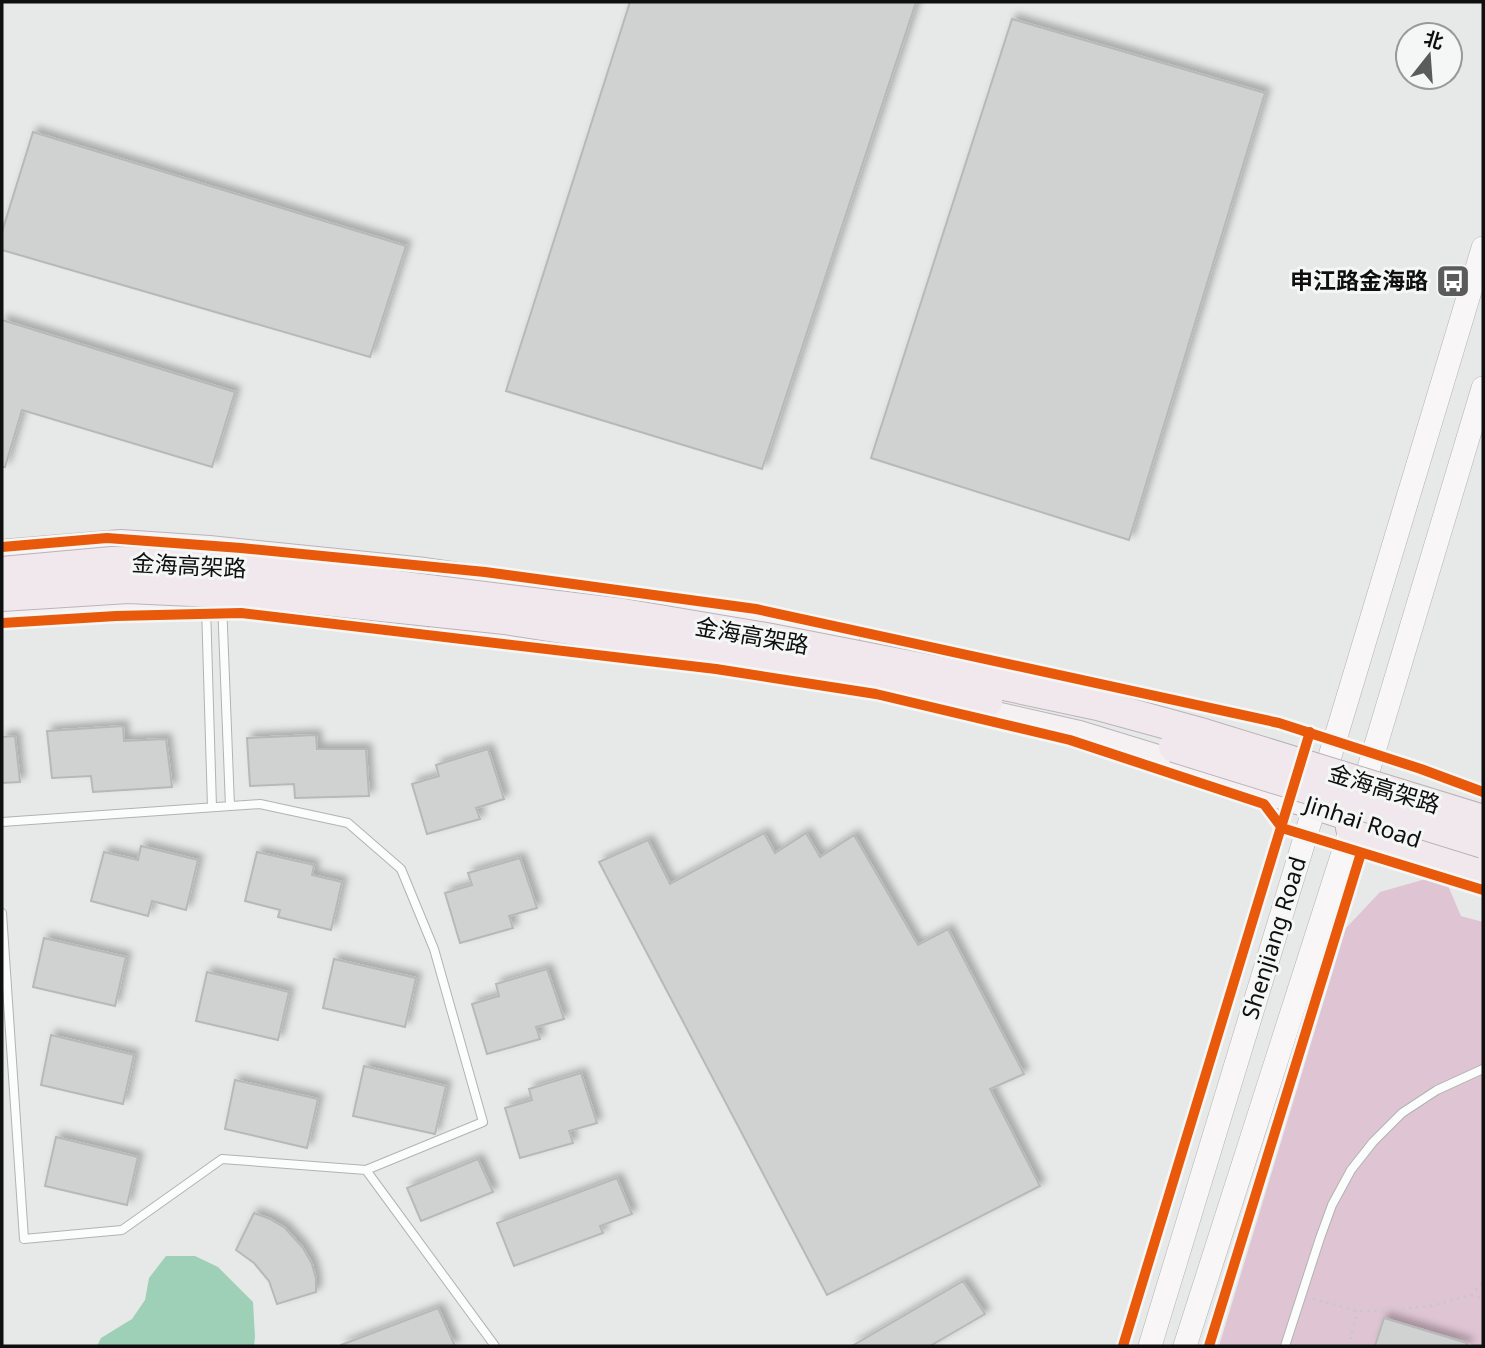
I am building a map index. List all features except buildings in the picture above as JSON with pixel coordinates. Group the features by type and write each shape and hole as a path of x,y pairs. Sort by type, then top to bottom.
{"highway":[{"path":"2,561 136,550 221,554 238,552"},
{"name":"金海高架路","path":"2,572 112,562 187,563 623,614 821,649 1098,705 1204,734 1483,820"},
{"name":"金海高架路","path":"2,596 128,588 277,595 505,619 750,657 1051,714 1122,731 1483,843"},
{"path":"1352,824 1483,873"}],"main road":[{"name":"Shenjiang Road","path":"1150,1346 1483,248"},
{"name":"Shenjiang Road","path":"1185,1346 1352,824 1483,388"},
{"path":"2,553 121,543 238,552 425,571 753,618 1102,697 1329,758 1483,807"},
{"name":"Jinhai Road","path":"2,614 241,601 705,660 877,688 1079,734 1314,806 1352,824 1483,861"}],"lane":[{"path":"214,602 230,806"},
{"path":"212,807 214,602"},
{"path":"2,822 260,804 348,823 401,869 435,949 483,1122 366,1170 222,1159 122,1230 24,1239 2,913"},
{"path":"1286,1346 1332,1205 1351,1170 1373,1142 1402,1113 1437,1090 1483,1069"},
{"path":"366,1170 495,1346"}],"path":[{"path":"1471,1295 1483,1283"},
{"path":"1301,1296 1357,1311 1431,1306 1471,1295 1483,1298"},
{"path":"1349,1346 1357,1311"}],"shaded area":[{"path":"1443,874 1461,916 1483,922 1483,1346 1384,1318 1375,1346 1219,1346 1346,928 1380,892"},
{"path":"166,1256 195,1256 218,1267 253,1302 254,1346 97,1346 101,1338 132,1319 145,1300 149,1278"}],"cycle path":[{"path":"2,547 107,538 241,548 485,572 756,609 1279,723 1483,792"},
{"path":"2,623 116,616 241,613 716,669 876,694 1070,740 1264,804 1282,828 1483,890"},
{"path":"1123,1346 1310,732"},
{"path":"1209,1346 1361,853"}],"place":[{"name":"申江路金海路","path":"1453,281"}]}
